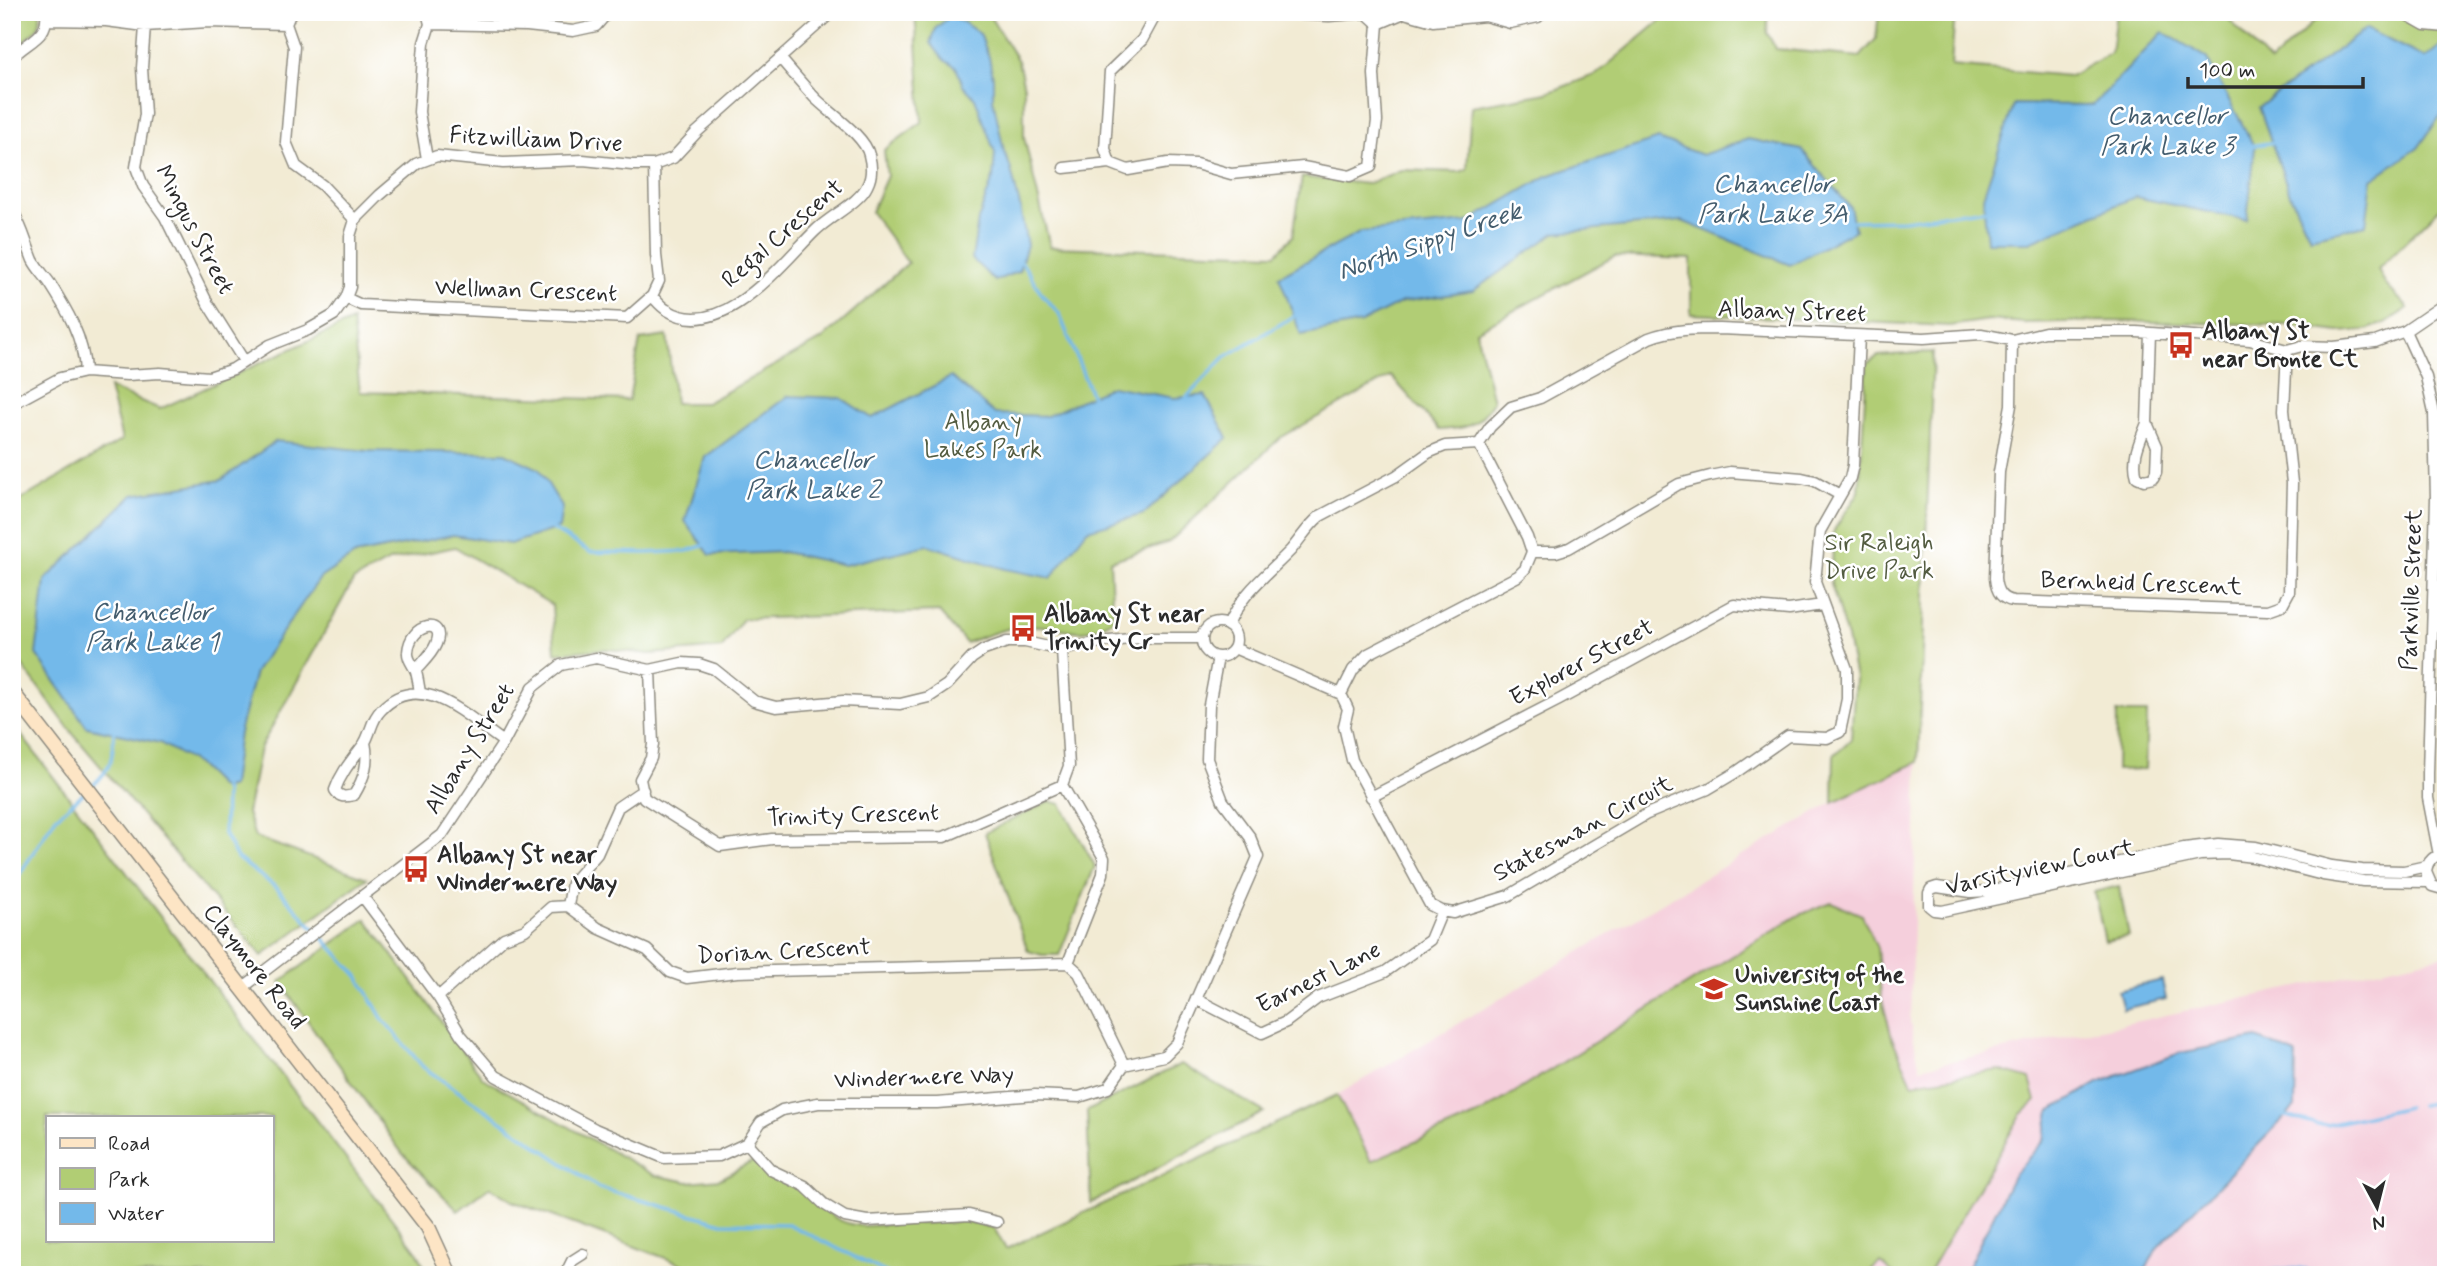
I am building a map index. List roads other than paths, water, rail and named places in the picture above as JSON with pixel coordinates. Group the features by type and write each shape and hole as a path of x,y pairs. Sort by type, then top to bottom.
{"main road":[{"name":"Claymore Road","path":"12,692 428,1227 450,1275"}],"street":[{"path":"12,404 60,378 85,372 209,377 221,374 270,345 308,330 334,315 350,287 350,236 355,220 322,185 296,166 286,142 294,47 286,24 291,12"},
{"path":"427,159 419,112 428,18 573,31 596,26 608,12"},
{"path":"1249,12 1329,16 1366,13 1378,24"},
{"path":"1378,24 1404,13 1433,21 1485,16 1510,23 1538,17 1542,12"},
{"path":"2403,12 2425,24 2446,25"},
{"path":"2425,12 2446,25"},
{"name":"Fitzwilliam Drive","path":"355,220 410,169 427,159 449,157 503,163 583,160 632,166 654,165 673,158 697,132 829,13"},
{"path":"1110,163 1105,149 1110,71 1142,40 1157,13"},
{"path":"12,58 41,36 46,16 145,26 208,22 286,24"},
{"path":"1064,168 1110,163 1128,170 1168,163 1196,164 1231,174 1303,167 1350,176 1371,167 1377,121 1374,74 1378,24"},
{"name":"Mingus Street","path":"145,26 142,68 145,114 136,167 143,186 165,217 208,304 244,361"},
{"name":"Regal Crescent","path":"652,296 665,310 690,317 712,314 730,307 751,295 770,279 814,232 830,217 861,196 868,185 872,172 869,152 861,139 817,99 780,58"},
{"name":"Wellman Crescent","path":"346,298 361,305 627,318 652,296 659,281 654,165"},
{"path":"12,210 19,221 34,263 74,326 84,355 85,372"},
{"name":"Albany Street","path":"1479,444 1490,427 1511,407 1539,398 1649,338 1667,332 1720,329 1924,338 1981,334 2012,340 2045,332 2150,333 2250,340 2287,350 2302,346 2334,347 2375,342 2405,331 2446,303"},
{"name":"Parkville Street","path":"2405,331 2426,377 2434,413 2440,560 2428,798 2442,854"},
{"path":"2147,423 2150,333"},
{"path":"1822,605 1815,582 1820,531 1850,478 1853,466 1859,336"},
{"name":"Bernheid Crescent","path":"2012,340 2011,405 1999,472 1995,582 2001,596 2012,601 2268,610 2282,605 2289,594 2292,496 2284,410 2287,350"},
{"path":"2434,413 2446,410"},
{"path":"1228,626 1234,611 1248,591 1320,516 1396,476 1427,453 1445,446 1479,444 1527,537 1532,552 1525,569 1518,576 1368,654 1353,670 1340,694"},
{"path":"1532,552 1556,552 1569,548 1679,484 1730,472 1802,478 1815,481 1840,495"},
{"name":"Explorer Street","path":"1371,797 1559,700 1734,605 1789,610 1822,605"},
{"name":"Statesman Circuit","path":"1442,911 1453,913 1508,896 1647,814 1717,784 1788,736 1827,738 1840,732 1847,699 1847,669 1822,605"},
{"path":"1210,626 1228,626 1235,636 1234,648 1227,655 1219,657 1209,654 1202,638 1210,626"},
{"name":"Albany Street","path":"241,989 442,835 504,743 533,687 561,665 596,658 650,670 682,663 706,666 714,668 754,701 776,707 843,701 900,704 929,697 947,685 972,658 995,645 1018,641 1062,650 1100,642 1140,638 1202,638"},
{"path":"1234,648 1340,694 1348,709 1345,726 1352,760 1430,905 1442,911"},
{"path":"1062,650 1069,766 1062,785 1104,858 1103,874 1068,963 1079,973 1124,1065 1164,1056 1177,1043 1258,856 1250,837 1223,801 1207,759 1209,705 1219,657"},
{"path":"416,670 420,693"},
{"path":"438,997 504,938 525,930 551,907 568,906 572,883 597,854 618,807 643,790 640,779 652,758 653,744 650,670"},
{"path":"365,742 351,758 337,784 335,790 339,795 354,795 361,783 367,765 365,742 371,723 390,701 405,695 420,693 451,703 504,743"},
{"name":"Trinity Crescent","path":"643,790 644,798 720,846 772,839 944,837 1062,785"},
{"name":"Varsityview Court","path":"1989,895 1937,887 1928,893 1928,906 1942,911 1989,895 2116,868 2183,848 2218,844 2362,870 2404,871 2427,866"},
{"name":"Varsityview Court","path":"2255,852 2323,875 2363,881 2428,882"},
{"path":"2442,854 2433,857 2427,866 2428,882 2438,889 2446,890"},
{"name":"Windermere Way","path":"363,898 438,997 461,1035 496,1076 596,1129 664,1158 719,1156 747,1143 761,1122 782,1110 818,1103 937,1102 1035,1095 1079,1097 1108,1088 1124,1065"},
{"name":"Dorian Crescent","path":"568,906 598,928 647,950 670,972 687,978 737,972 1068,963"},
{"name":"Earnest Lane","path":"1196,999 1262,1033 1286,1022 1318,998 1385,972 1430,940 1442,911"},
{"path":"747,1143 771,1170 805,1186 831,1208 850,1218 867,1221 969,1215 997,1222"},
{"path":"565,1275 572,1261 583,1254"}],"water":[{"path":"950,16 980,34 989,57 993,99 1027,245 1019,271 995,281 972,259 978,220 993,178 995,153 975,98 963,85 956,67 944,60 931,43 936,28"},
{"path":"2366,29 2425,58 2446,43 2446,108 2418,148 2372,179 2366,225 2310,237 2291,197 2259,107"},
{"name":"Chancellor Park Lake 3","path":"2163,32 2206,57 2255,148 2247,220 2135,197 2030,242 1987,242 1983,197 2014,104 2093,105"},
{"name":"Chancellor Park Lake 3A","path":"1658,139 1702,155 1748,139 1802,150 1850,207 1855,230 1790,265 1682,221 1555,233 1473,291 1402,302 1361,323 1301,335 1279,276 1361,232 1468,222 1547,176"},
{"name":"Chancellor Park Lake 2","path":"951,377 995,414 1047,416 1112,386 1174,398 1205,395 1228,438 1144,514 1087,530 1051,578 1005,569 928,545 844,565 783,552 710,555 685,521 705,457 788,396 841,398 872,418"},
{"name":"Chancellor Park Lake 1","path":"276,441 368,451 505,453 539,469 562,507 559,528 510,544 453,535 355,555 320,578 255,672 239,733 232,786 222,789 197,764 160,743 87,727 36,654 45,580 133,495 221,480"},
{"path":"2162,980 2166,999 2123,1009 2118,991"},
{"path":"2257,1038 2296,1055 2295,1107 2157,1248 2143,1275 1964,1275 2013,1176 2044,1140 2050,1111 2098,1083 2180,1053"}],"waterway":[{"name":"North Sippy Creek","path":"2249,146 2276,142"},
{"name":"North Sippy Creek","path":"1849,221 1904,220 1988,209"},
{"path":"1021,261 1044,297 1059,313 1093,399"},
{"name":"North Sippy Creek","path":"1186,398 1225,357 1296,315"},
{"name":"North Sippy Creek","path":"552,529 590,552 687,551 708,544"},
{"name":"North Sippy Creek","path":"91,787 108,768 114,729"},
{"path":"223,786 224,834 237,858 277,888 358,976 382,1018 423,1067 599,1188 722,1223 788,1224 891,1275"},
{"name":"North Sippy Creek","path":"12,886 56,817 85,792"},
{"path":"2420,1105 2446,1101"},
{"path":"2283,1115 2317,1125 2327,1125 2407,1107"},
{"path":"2253,1275 2288,1269 2323,1275"}],"place":[{"name":"Albany St near Bronte Ct","path":"2181,345"},
{"name":"Albany St near Trinity Cr","path":"1023,628"},
{"name":"Albany St near Windermere Way","path":"416,869"},
{"name":"University of the Sunshine Coast","path":"1714,989"}],"park label":[{"name":"Albany Lakes Park","path":"983,436"},
{"name":"Sir Raleigh Drive Park","path":"1879,557"}]}
